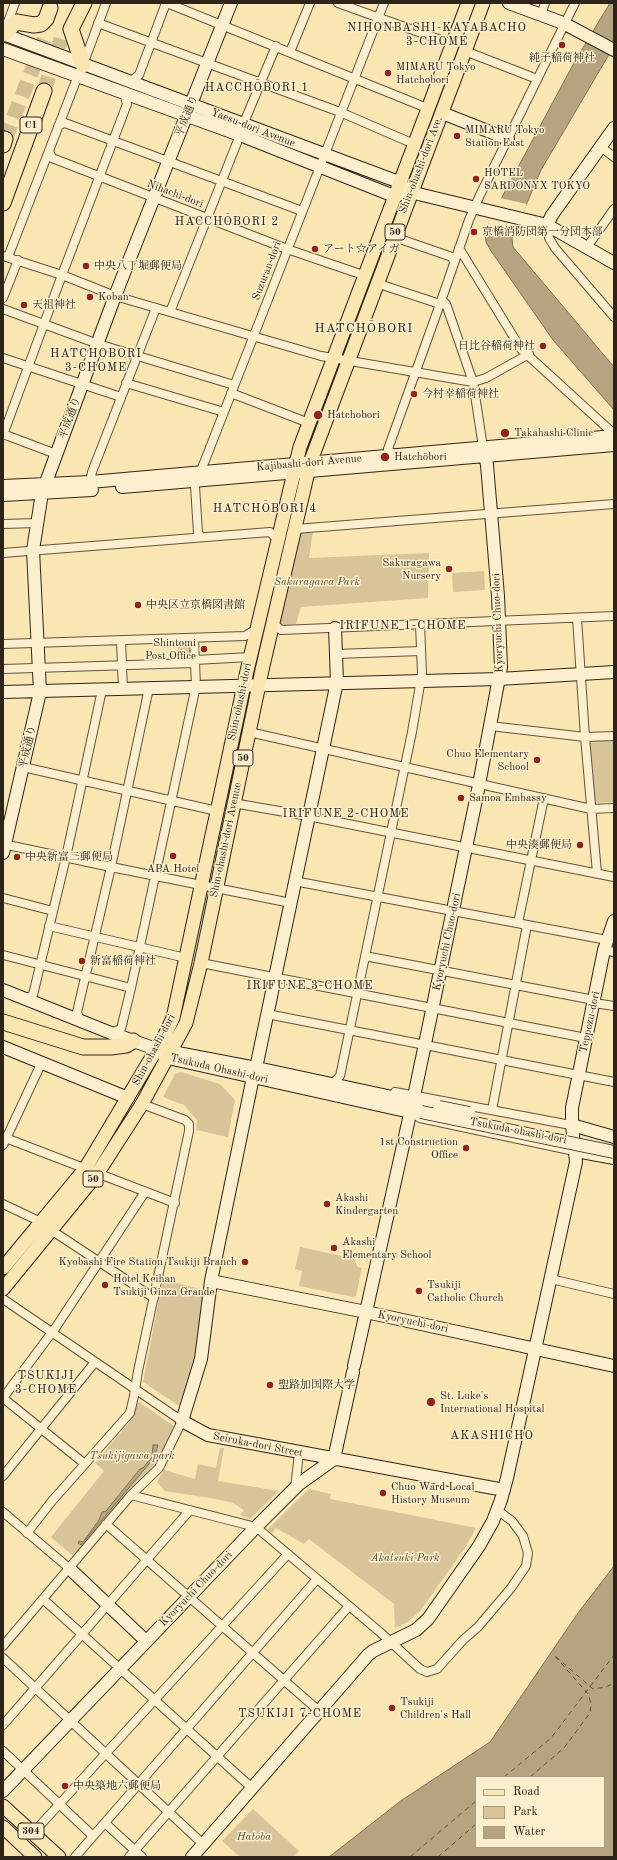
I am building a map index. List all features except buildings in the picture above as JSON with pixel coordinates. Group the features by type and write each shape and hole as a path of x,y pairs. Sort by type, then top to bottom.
{"highway":[{"path":"61,39 75,3"},
{"path":"80,70 71,29 84,3"},
{"path":"3,38 16,22 34,25 41,24 55,6"},
{"path":"46,35 55,6"},
{"name":"C1","path":"3,193 18,160 44,91"},
{"path":"3,203 18,160"},
{"path":"3,1018 38,1034"},
{"path":"3,1022 74,1045 93,1048 122,1046 133,1041"}],"main road":[{"name":"Shin-ohashi-dori Ave.","path":"394,196 468,3"},
{"name":"Shin-ohashi-dori Ave.","path":"309,467 347,360 371,280 394,237 483,3"},
{"name":"Shin-ohashi-dori","path":"91,1171 128,1098 173,1018 203,885 243,685 295,469 309,423 333,358 371,280 394,196"},
{"name":"Shin-ohashi-dori Avenue","path":"170,1055 186,1023 201,963 233,803 309,467"},
{"name":"Shin-ohashi-dori","path":"3,1289 46,1226 91,1171 142,1104 170,1055"},
{"name":"Shin-ohashi-dori","path":"3,1268 46,1226"},
{"name":"304","path":"3,1806 59,1857"},
{"name":"304","path":"3,1827 35,1857"}],"street":[{"path":"3,38 15,3"},
{"path":"106,3 59,126 6,257 62,275 115,296 321,356 473,382 486,378 528,354"},
{"path":"130,82 139,75 167,3 427,108"},
{"name":"平成通り","path":"4,847 40,692 33,550 44,489 115,296 231,3"},
{"path":"290,52 310,3"},
{"path":"338,3 452,44"},
{"name":"Suzuran-dori","path":"198,477 384,3"},
{"path":"509,3 563,23 614,50"},
{"path":"541,15 545,3"},
{"path":"393,455 388,449 475,207 563,23 575,3"},
{"path":"98,23 340,112 414,144"},
{"name":"Yaesu-dori Avenue","path":"3,38 80,70 124,93 189,110"},
{"path":"170,312 276,46"},
{"path":"465,51 537,79"},
{"name":"Yaesu-dori Avenue","path":"80,70 130,82 189,110 242,130 324,155 399,182 410,192"},
{"path":"56,454 3,435 127,104 124,93"},
{"path":"442,113 508,139"},
{"path":"59,126 65,123 302,211"},
{"path":"614,128 552,215 547,225 549,238 555,248 614,317"},
{"name":"Yaesu-dori Avenue","path":"242,130 319,167 394,196 410,192 547,225"},
{"path":"601,147 614,157"},
{"name":"Nihachi-dori","path":"49,151 52,158 154,198 371,280 441,302"},
{"path":"587,247 614,209"},
{"path":"547,225 614,262"},
{"path":"394,237 452,257 454,262"},
{"path":"459,248 521,349 614,435"},
{"path":"3,298 18,260"},
{"path":"441,302 446,304 473,382 484,451"},
{"path":"90,482 126,383 156,308"},
{"path":"3,309 98,344 234,385"},
{"path":"3,358 121,397"},
{"path":"126,383 224,412"},
{"path":"231,393 309,423"},
{"name":"Kajibashi-dori Avenue","path":"309,467 484,451 614,435"},
{"name":"Kajibashi-dori Avenue","path":"3,486 44,489 295,469 393,455 614,445"},
{"name":"Kyoryuchi Chuo-dori","path":"3,1791 188,1596 295,1488 334,1460 366,1312 415,1105 425,1045 479,784 501,667 500,621 484,451"},
{"path":"198,477 195,486 198,533 201,537"},
{"name":"Kajibashi-dori Avenue","path":"3,495 90,482 198,477"},
{"path":"295,529 614,504"},
{"path":"3,524 37,523"},
{"path":"3,553 270,532 278,540"},
{"path":"273,623 281,630 614,616"},
{"path":"577,618 585,737 597,873"},
{"path":"333,1084 340,1076 405,767 421,681 420,624"},
{"path":"3,1646 131,1495 160,1468 182,1421 201,1359 211,1281 337,682 335,628"},
{"path":"3,644 245,636 256,629"},
{"path":"111,1033 121,1029 156,876 196,686 194,638"},
{"path":"121,641 123,689"},
{"path":"336,654 421,651"},
{"path":"3,669 123,665 250,657"},
{"path":"3,692 337,682 499,679 614,672"},
{"path":"80,1020 77,1012 111,867 149,688"},
{"path":"26,999 33,995 52,910 66,857 102,690"},
{"path":"490,726 585,737 614,736"},
{"path":"249,732 592,809 614,808"},
{"path":"23,767 217,811"},
{"path":"518,923 544,798"},
{"path":"233,803 308,816 614,877"},
{"path":"4,847 66,857 291,903"},
{"path":"294,881 518,923 608,947"},
{"path":"3,898 52,910"},
{"name":"Teppozu-dori","path":"192,1857 368,1655 416,1630 428,1619 479,1546 497,1510 504,1490 576,1162 572,1125 572,1108 594,1001 614,921"},
{"path":"492,1110 527,925"},
{"path":"49,926 94,938 186,958"},
{"path":"3,955 131,988"},
{"path":"365,956 516,985 614,1006"},
{"path":"201,963 586,1038"},
{"name":"Tsukuda Ohashi-dori","path":"3,990 170,1055 415,1105 439,1107"},
{"path":"267,1014 614,1082"},
{"path":"3,1047 128,1098"},
{"path":"42,1062 4,1140 175,1203"},
{"name":"Tsukuda Ohashi-dori","path":"254,1072 333,1084 415,1105"},
{"path":"27,1533 52,1501 130,1413 190,1131 189,1124 185,1120 142,1104"},
{"path":"614,1132 492,1110 415,1105 420,1118 614,1158"},
{"name":"Tsukuda-ohashi-dori","path":"415,1105 614,1152"},
{"name":"Tsukuda-ohashi-dori","path":"439,1107 614,1144"},
{"path":"572,1125 614,1137"},
{"path":"576,1151 589,1157 614,1163"},
{"path":"85,1464 3,1398 52,1332 145,1192"},
{"path":"3,1204 46,1226 154,1298"},
{"path":"551,1279 614,1294"},
{"name":"Kyoryuchi-dori","path":"211,1281 366,1312 614,1366"},
{"name":"Seiruka-dori Street","path":"3,1299 136,1388 182,1421 208,1435 334,1460 504,1490"},
{"path":"3,1476 95,1362"},
{"path":"295,1488 299,1453"},
{"path":"131,1495 256,1527 392,1642 423,1671 434,1671 463,1640 478,1627 511,1588 526,1566 528,1560 527,1548 518,1528 512,1521 497,1510"},
{"path":"3,1725 190,1510"},
{"path":"3,1512 69,1568 146,1641"},
{"path":"106,1524 319,1712"},
{"path":"33,1833 288,1554"},
{"path":"75,1857 317,1579"},
{"path":"43,1599 252,1788"},
{"path":"132,1854 349,1606"},
{"path":"3,1658 203,1844"},
{"path":"3,1751 93,1836"},
{"path":"105,1823 132,1854 142,1857"}],"green space":[{"name":"Sakuragawa Park","path":"313,531 309,558 429,553 428,598 301,607 296,624 280,626 278,623 298,532"},
{"path":"484,571 485,590 453,592 452,573"},
{"path":"190,643 191,661 179,662 178,644"},
{"path":"614,739 614,802 595,803 589,740"},
{"path":"181,1072 220,1084 235,1100 228,1137 196,1130 197,1120 184,1105 163,1097 175,1074"},
{"path":"300,1247 356,1259 355,1262 358,1267 362,1268 356,1296 353,1297 299,1286 302,1271 295,1269"},
{"path":"163,1279 203,1290 195,1360 179,1406 143,1382"},
{"name":"Tsukijigawa park","path":"139,1402 174,1426 164,1450 150,1471 73,1556 51,1537 104,1471 95,1463 133,1418 135,1407"},
{"path":"220,1448 224,1448 218,1481 279,1491 250,1519 240,1515 244,1510 233,1503 165,1491 157,1482 164,1470 195,1479 198,1464 216,1468"},
{"name":"Akatsuki Park","path":"309,1489 331,1494 330,1499 476,1528 465,1548 420,1611 408,1622 395,1628 394,1604 309,1539 304,1544 276,1528 272,1533 267,1530"},
{"name":"Hatoba","path":"253,1809 299,1851 294,1857 240,1857 222,1841"}],"water":[{"path":"610,3 614,3 614,46 541,170 512,238 513,247 614,367 614,410 553,340 491,251 486,242 485,234 501,199 575,61"},
{"path":"153,1445 158,1445 154,1458 81,1545 78,1543 79,1541 83,1542 99,1520 102,1512 106,1511 140,1469 143,1468 152,1457"},
{"path":"614,1566 614,1857 329,1857 402,1800 490,1742 578,1613"}],"pier":[{"path":"500,198 527,204 515,232 487,226"}],"ferry route":[{"path":"531,1776 564,1748 590,1713 591,1706 589,1695 554,1655 593,1689 606,1687 614,1683"},
{"path":"505,1776 551,1738 614,1655"},
{"path":"410,1857 475,1802"},
{"path":"438,1857 475,1825"}],"tunnel":[{"path":"5,139 46,35"},
{"path":"44,91 61,39"}],"place":[{"name":"純子稲荷神社","path":"562,45"},
{"name":"MIMARU Tokyo Hatchobori","path":"388,73"},
{"name":"MIMARU Tokyo Station East","path":"457,136"},
{"name":"HOTEL SARDONYX TOKYO","path":"476,179"},
{"name":"京橋消防団第一分団本部","path":"474,232"},
{"name":"アート☆アイガ","path":"315,249"},
{"name":"中央八丁堀郵便局","path":"86,266"},
{"name":"Koban","path":"90,297"},
{"name":"天祖神社","path":"24,305"},
{"name":"日比谷稲荷神社","path":"543,346"},
{"name":"今村幸稲荷神社","path":"414,394"},
{"name":"Hatchobori","path":"318,415"},
{"name":"Takahashi Clinic","path":"505,433"},
{"name":"Hatchōbori","path":"385,457"},
{"name":"Sakuragawa Nursery","path":"449,569"},
{"name":"中央区立京橋図書館","path":"138,605"},
{"name":"Shintomi Post Office","path":"204,649"},
{"name":"Chuo Elementary School","path":"537,760"},
{"name":"Samoa Embassy","path":"461,798"},
{"name":"中央湊郵便局","path":"580,845"},
{"name":"APA Hotel","path":"173,856"},
{"name":"中央新富二郵便局","path":"17,857"},
{"name":"新富稲荷神社","path":"82,961"},
{"name":"1st Construction Office","path":"466,1148"},
{"name":"Akashi Kindergarten","path":"327,1204"},
{"name":"Akashi Elementary School","path":"334,1248"},
{"name":"Kyobashi Fire Station Tsukiji Branch","path":"245,1262"},
{"name":"Hotel Keihan Tsukiji Ginza Grande","path":"105,1285"},
{"name":"Tsukiji Catholic Church","path":"419,1291"},
{"name":"聖路加国際大学","path":"270,1385"},
{"name":"St. Luke's International Hospital","path":"431,1402"},
{"name":"Chuo Ward Local History Museum","path":"383,1493"},
{"name":"Tsukiji Children's Hall","path":"392,1708"},
{"name":"中央築地六郵便局","path":"65,1786"}],"district":[{"name":"NIHONBASHI-KAYABACHO 3-CHOME","path":"437,35"},
{"name":"HACCHŌBORI 1","path":"257,88"},
{"name":"HACCHŌBORI 2","path":"227,222"},
{"name":"HATCHŌBORI","path":"364,329"},
{"name":"HATCHOBORI 3-CHOME","path":"96,361"},
{"name":"HATCHŌBORI 4","path":"265,509"},
{"name":"IRIFUNE 1-CHOME","path":"403,626"},
{"name":"IRIFUNE 2-CHOME","path":"346,814"},
{"name":"IRIFUNE 3-CHOME","path":"310,986"},
{"name":"TSUKIJI 3-CHOME","path":"46,1383"},
{"name":"AKASHICHO","path":"492,1436"},
{"name":"TSUKIJI 7-CHOME","path":"300,1714"}]}
